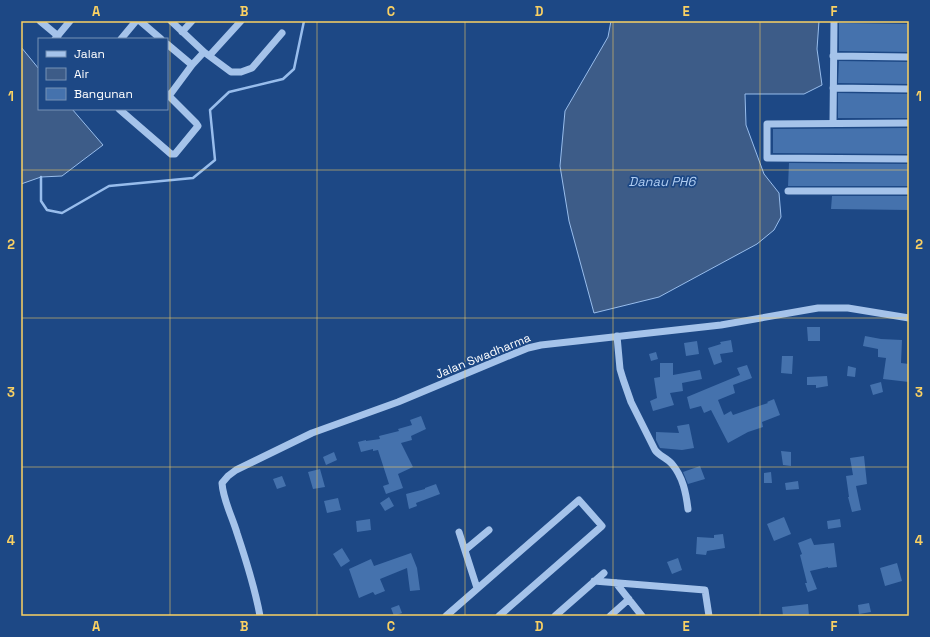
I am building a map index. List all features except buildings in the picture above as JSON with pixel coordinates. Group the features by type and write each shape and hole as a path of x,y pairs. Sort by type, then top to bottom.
{"street":[{"path":"40,21 56,38 70,21"},
{"path":"122,38 136,21"},
{"path":"140,21 160,38"},
{"path":"171,21 207,54 231,72 246,71 252,68 282,33"},
{"path":"182,32 192,21"},
{"path":"120,110 171,154 175,154 198,126 168,95 192,66 207,54 241,21"},
{"path":"833,123 834,21"},
{"path":"168,45 192,66"},
{"path":"833,56 909,57"},
{"path":"833,88 909,89"},
{"path":"909,123 767,124 767,158 909,159"},
{"path":"788,191 909,192"},
{"name":"Jalan Swadharma","path":"260,616 258,603 237,532 223,494 222,483 236,470 312,433 405,400 528,348 559,342 721,324 818,308 848,308 909,318"},
{"path":"617,336 620,369 631,402 655,450 659,455 672,463 680,477 685,492 688,509"},
{"path":"446,616 579,500 602,526 500,616"},
{"path":"465,550 489,530"},
{"path":"459,532 477,588"},
{"path":"555,616 604,573"},
{"path":"594,581 705,590 709,616"},
{"path":"616,583 642,616"},
{"path":"610,616 629,599"}],"water":[{"name":"Danau PH6","path":"611,21 819,21 817,49 822,85 804,94 745,94 746,125 764,174 779,193 781,217 774,230 757,244 659,297 594,313 569,221 560,166 565,111 608,37"},
{"path":"21,47 38,68 38,110 73,110 103,145 62,176 41,177 21,184"}],"waterway":[{"path":"41,177 41,201 47,210 62,213 109,186 193,178 215,160 210,110 229,92 283,79 294,69 304,21"}]}
